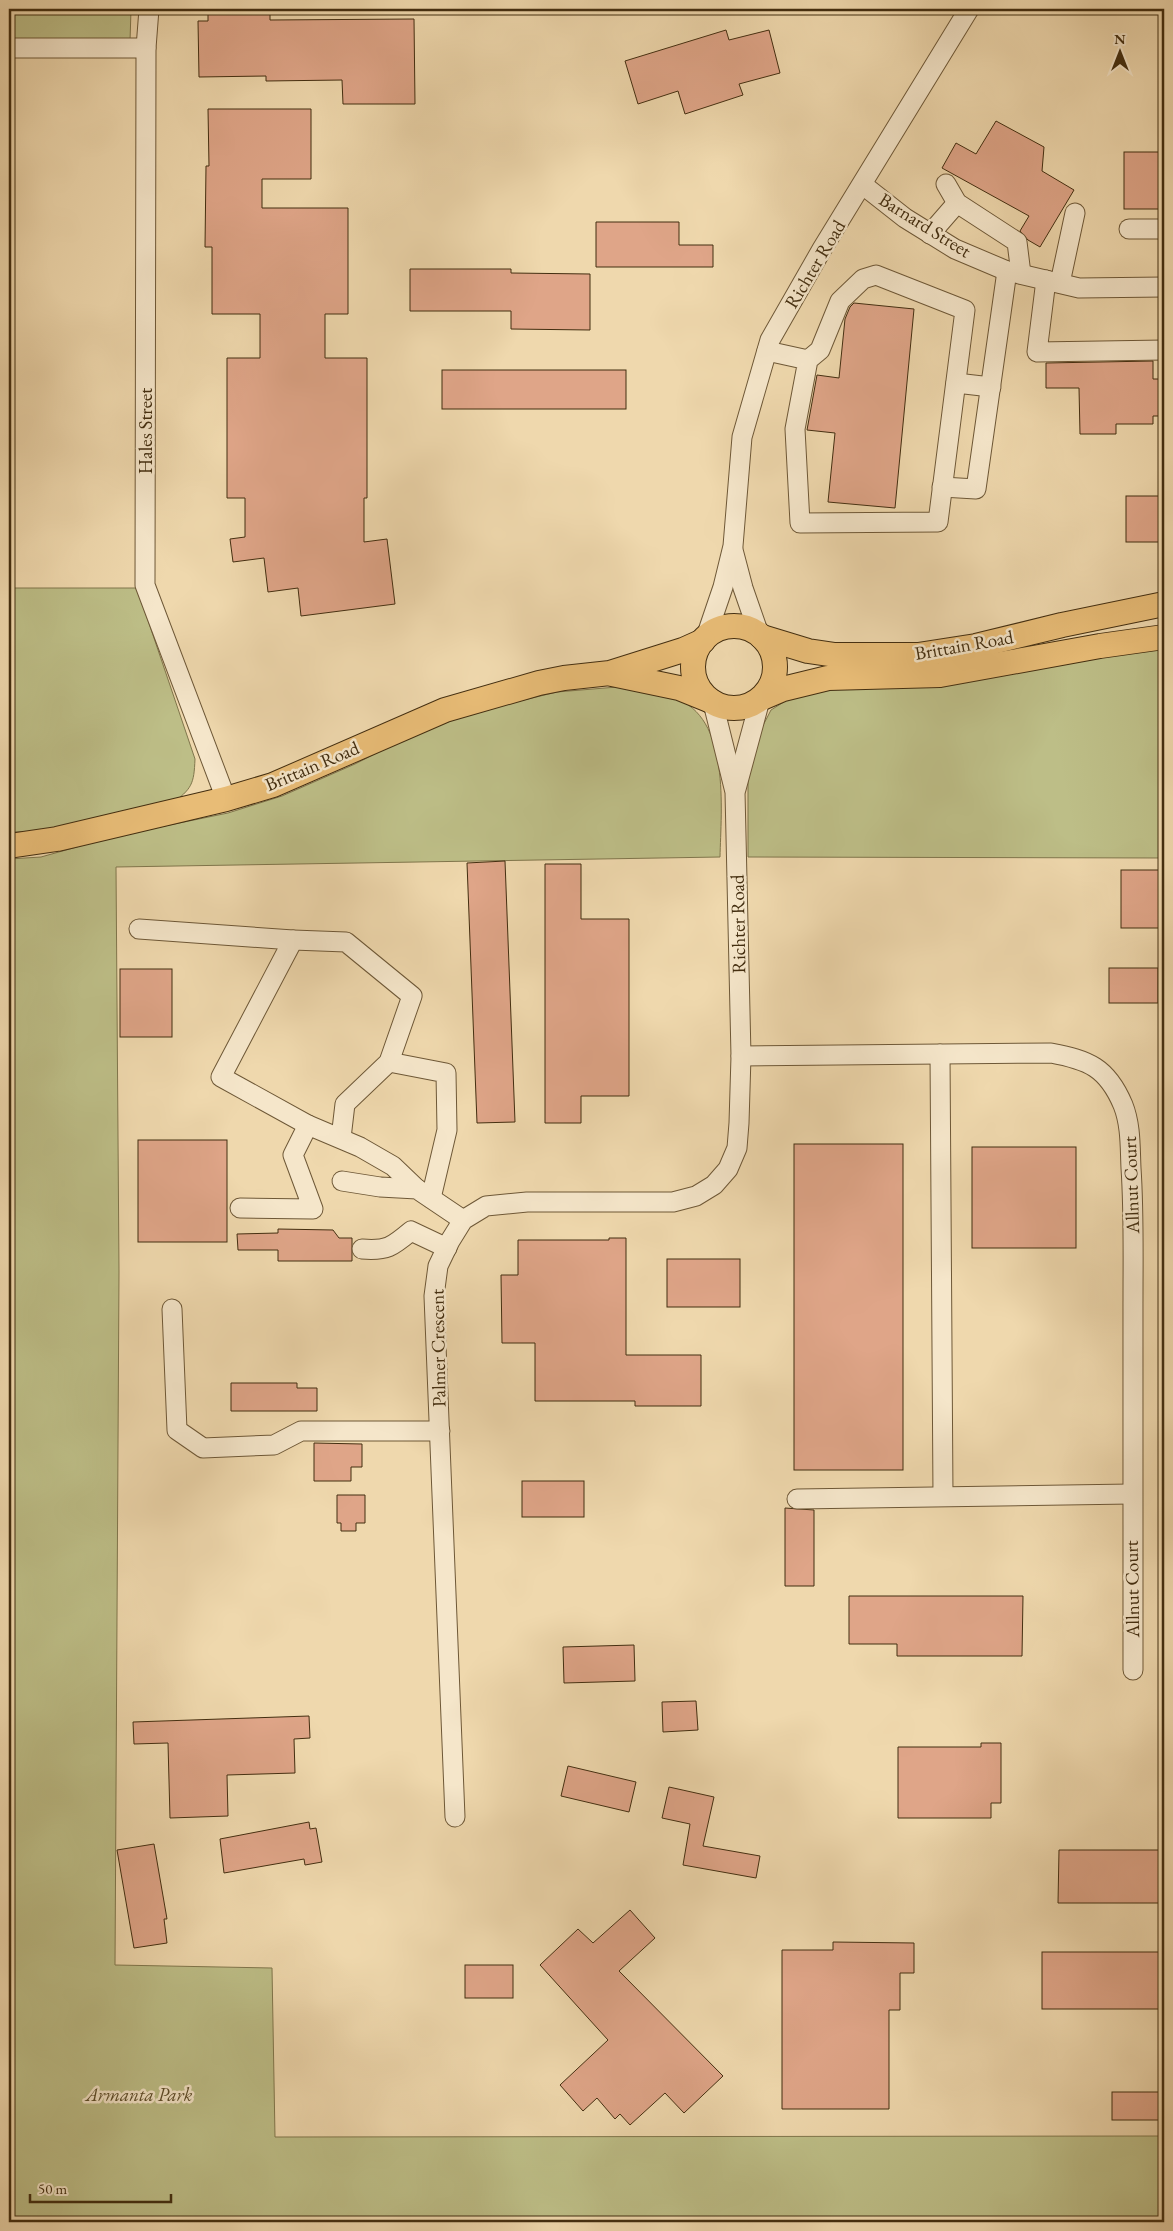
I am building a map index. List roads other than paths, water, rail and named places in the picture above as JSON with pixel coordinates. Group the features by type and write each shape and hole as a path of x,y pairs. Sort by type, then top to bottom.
{"main road":[{"name":"Brittain Road","path":"761,636 808,651 826,654 918,655 976,646 1062,625 1164,604"},
{"path":"738,626 761,636 770,648 775,660 775,674 771,687 761,699 749,706 737,708 725,708 712,702 698,686 693,666 696,653 704,639 727,627 738,626"},
{"name":"Brittain Road","path":"761,699 783,689 828,678 940,675 1100,646 1164,637"},
{"name":"Brittain Road","path":"9,846 58,839 226,799 273,785 445,710 539,683 610,673 683,650 704,639"},
{"name":"Brittain Road","path":"610,673 679,688 712,702"}],"street":[{"name":"Hales Street","path":"149,9 146,48 145,585 226,799"},
{"name":"Richter Road","path":"704,639 722,587 732,546 742,437 770,340 818,257 969,9"},
{"path":"9,48 146,48"},
{"path":"942,487 976,489 991,386 1018,244 1014,239 957,203 946,184"},
{"name":"Barnard Street","path":"863,185 905,218 954,249 1014,272 1079,288 1164,287"},
{"path":"930,234 957,203"},
{"path":"1075,213 1053,282 1037,352 1164,350"},
{"path":"1129,229 1164,229"},
{"path":"876,274 965,310 938,522 800,523 796,429 808,360 820,350 840,301 863,279 876,274"},
{"path":"766,351 808,360"},
{"path":"956,383 991,386"},
{"name":"Richter Road","path":"732,546 743,588 761,636"},
{"name":"Richter Road","path":"735,792 761,699"},
{"name":"Richter Road","path":"712,702 735,792 741,1056"},
{"path":"139,929 346,942 412,996 389,1062 345,1104 341,1138"},
{"path":"293,940 221,1077 308,1125 341,1138 393,1166 424,1193 463,1220"},
{"name":"Allnut Court","path":"741,1056 1051,1053 1080,1059 1101,1072 1114,1087 1123,1106 1129,1129 1134,1209 1131,1494 1133,1670"},
{"path":"940,1054 944,1496"},
{"name":"Palmer Crescent","path":"455,1817 434,1296 438,1266 463,1220 486,1206 528,1202 673,1202 696,1196 714,1185 728,1169 736,1148 741,1056"},
{"path":"389,1062 446,1073 447,1130 424,1193"},
{"path":"240,1208 313,1209 293,1155 308,1125"},
{"path":"342,1181 424,1193"},
{"path":"362,1249 382,1251 393,1246 410,1231 447,1248"},
{"path":"172,1309 177,1430 202,1448 274,1444 301,1431 440,1431"},
{"path":"796,1498 1131,1494"}],"park label":[{"name":"Armanta Park","path":"139,2094"}]}
